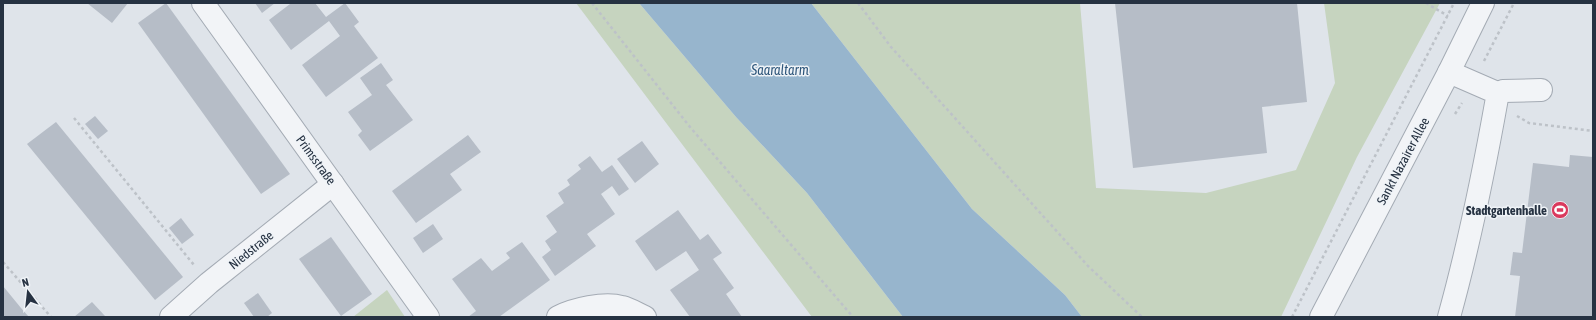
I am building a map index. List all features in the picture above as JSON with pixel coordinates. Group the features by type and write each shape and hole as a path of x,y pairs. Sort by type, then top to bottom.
{"street":[{"name":"Primsstraße","path":"203,3 428,317"},
{"name":"Sankt Nazairer Allee","path":"1321,317 1449,72 1483,3"},
{"path":"1449,72 1496,94 1503,91 1541,90"},
{"path":"1449,317 1459,280 1489,142 1496,94"},
{"name":"Niedstraße","path":"171,317 209,283 333,184"},
{"path":"558,317 579,309 605,306 622,307 645,317"}],"path":[{"path":"592,3 690,127 853,317"},
{"path":"858,3 891,47 1088,266 1142,317"},
{"path":"1426,3 1448,16"},
{"path":"1292,317 1454,3"},
{"path":"1517,116 1529,123 1593,131"},
{"path":"74,118 209,283"},
{"path":"3,262 50,317"}],"green space":[{"path":"576,3 639,3 736,117 807,193 903,317 812,317"},
{"path":"811,3 1080,3 1096,188 1206,193 1296,170 1335,83 1324,3 1440,3 1357,157 1281,317 1082,317 1065,295 972,209"},
{"path":"387,290 405,317 353,317"}],"water":[{"name":"Saaraltarm","path":"639,3 811,3 972,209 1065,295 1082,317 903,317 807,193 736,117"}],"building":[{"path":"87,3 128,3 112,23"},
{"path":"166,3 290,174 261,194 138,23"},
{"path":"255,3 275,3 262,13"},
{"path":"289,3 315,3 326,17 345,3 359,22 354,26 378,58 326,97 302,65 340,36 329,21 291,50 269,20 290,4"},
{"path":"1115,3 1297,3 1307,102 1262,107 1267,153 1133,168"},
{"path":"381,63 393,80 386,85 413,120 370,151 358,135 362,131 348,112 372,95 360,78"},
{"path":"95,116 108,131 98,139 85,124"},
{"path":"56,122 183,277 155,300 27,144"},
{"path":"468,135 481,152 450,174 462,190 416,223 392,191"},
{"path":"642,141 659,164 635,183 617,159"},
{"name":"Stadtgartenhalle","path":"1570,155 1593,157 1593,317 1515,317 1520,276 1510,275 1513,252 1522,253 1533,163 1569,167"},
{"path":"590,156 602,172 612,165 629,189 619,196 612,186 601,194 615,214 587,234 596,246 555,276 542,257 551,250 545,241 557,232 546,216 564,203 558,193 570,185 567,180 581,169 578,165"},
{"path":"678,210 700,240 708,234 722,253 713,259 734,288 726,294 742,317 690,317 670,290 699,270 686,251 656,271 635,241"},
{"path":"181,218 194,235 182,244 169,228"},
{"path":"433,224 443,239 423,253 413,238"},
{"path":"331,237 372,294 341,316 299,259"},
{"path":"522,242 550,280 499,317 468,317 476,311 452,279 481,258 492,271 510,258 506,253"},
{"path":"3,286 21,308 29,317 3,317"},
{"path":"258,293 272,313 267,317 254,317 244,303"},
{"path":"92,302 105,316 74,317"}],"place":[{"name":"Stadtgartenhalle","path":"1560,210"}]}
